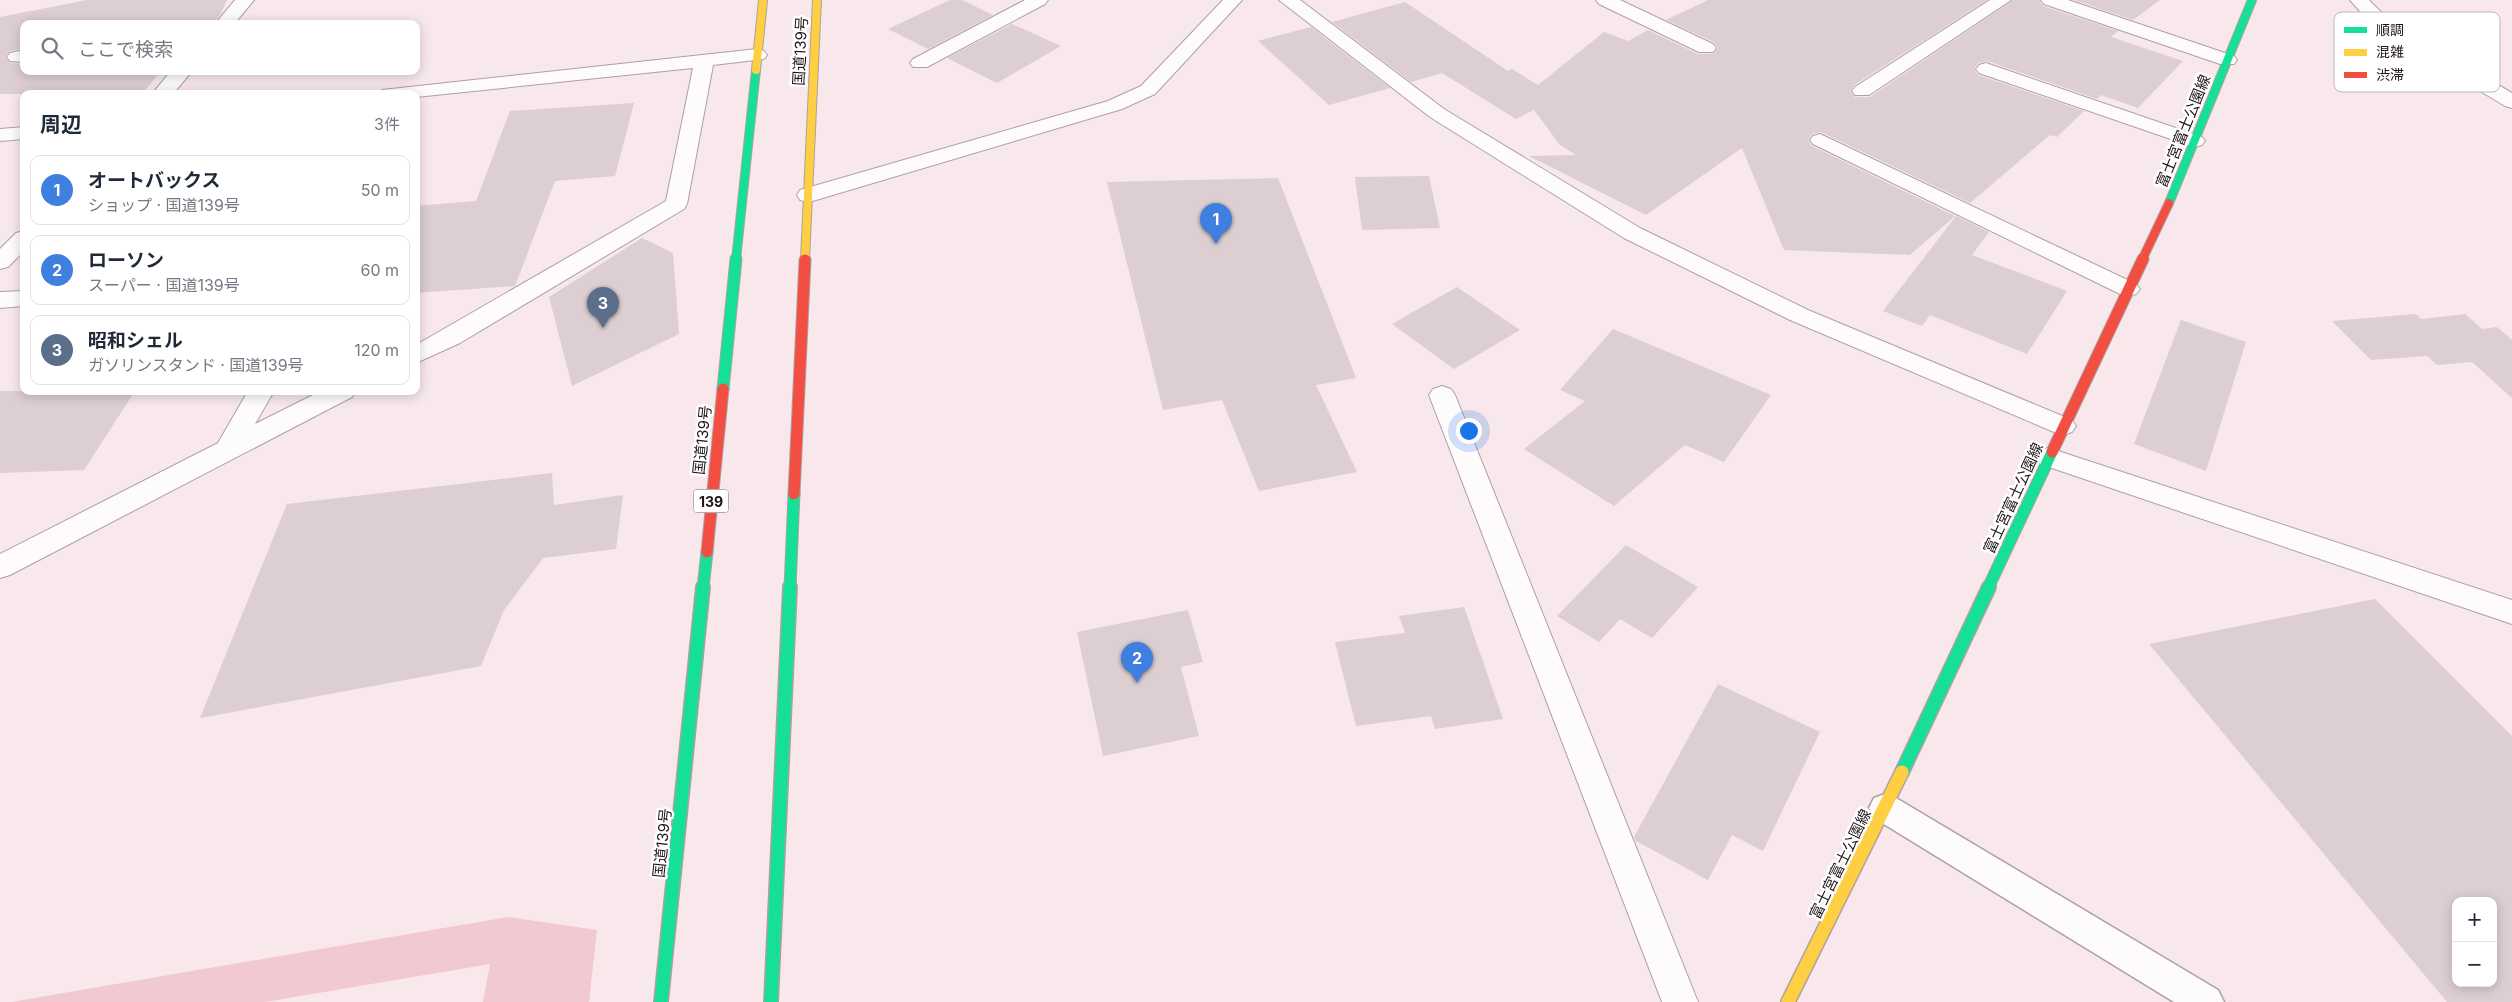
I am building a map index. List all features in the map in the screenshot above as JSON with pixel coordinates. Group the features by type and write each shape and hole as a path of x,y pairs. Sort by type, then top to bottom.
{"main road":[{"name":"国道139号","path":"661,1002 763,0"},
{"name":"国道139号","path":"771,1002 817,0"},
{"name":"富士宮富士公園線","path":"1788,1002 1884,808 2175,190 2252,0"}],"street":[{"path":"225,20 245,0"},
{"path":"920,63 1039,0"},
{"path":"808,195 1115,105 1148,90 1233,0"},
{"path":"1288,0 1437,113 1632,233 1799,315 2063,426"},
{"path":"1605,0 1706,48"},
{"path":"1862,92 2002,0"},
{"path":"2050,0 2227,60"},
{"path":"2359,0 2370,12"},
{"path":"420,91 757,56"},
{"path":"420,353 452,337 676,204 704,61"},
{"path":"1986,69 2195,141"},
{"path":"165,90 179,75"},
{"path":"2495,92 2512,102"},
{"path":"0,135 20,133"},
{"path":"1820,140 2128,289"},
{"path":"0,262 20,242"},
{"path":"0,300 20,298"},
{"path":"228,448 259,395"},
{"path":"0,567 147,493 228,448 334,395"},
{"path":"1442,395 1680,1002"},
{"path":"2049,457 2512,612"}],"lane":[{"path":"1884,808 2206,1002"}],"shaded area":[{"path":"508,917 597,930 589,1002 483,1002 490,964 265,1002 11,1002"}],"building":[{"path":"87,0 227,0 216,20 20,20 20,49 10,51 5,57 10,63 20,64 20,75 158,75 145,90 20,90 20,94 0,94 0,17"},
{"path":"950,0 962,0 993,15 928,49 888,29"},
{"path":"1708,0 1987,0 1854,85 1850,91 1855,97 1870,97 2013,0 2039,0 2043,6 2118,31 2111,37 2183,61 2138,108 2101,95 2097,99 1987,61 1978,63 1974,69 1978,75 2084,111 2057,137 2050,135 1970,203 1821,132 1812,134 1808,140 1812,146 1955,216 1910,255 1784,250 1742,148 1646,215 1529,156 1576,155 1560,145 1534,110 1516,119 1442,73 1411,82 1332,22 1405,2 1508,71 1512,69 1538,85 1604,32 1628,41 1648,30 1698,54 1713,54 1718,48 1714,42 1666,20"},
{"path":"2074,0 2160,0 2133,20"},
{"path":"1012,24 1061,46 997,83 947,58"},
{"path":"1311,27 1390,88 1329,105 1258,41"},
{"path":"634,103 615,176 555,181 515,286 420,293 420,206 476,201 510,111"},
{"path":"1429,176 1440,228 1362,230 1355,177"},
{"path":"1278,178 1356,378 1316,385 1357,472 1259,491 1222,400 1163,410 1107,182"},
{"path":"1956,216 1989,232 1972,255 2067,291 2027,354 1930,315 1922,326 1883,311"},
{"path":"642,238 673,253 679,334 572,386 549,297"},
{"path":"1457,287 1520,330 1454,369 1392,324"},
{"path":"2416,314 2421,319 2465,314 2482,329 2497,327 2512,340 2512,398 2472,362 2437,365 2427,356 2371,360 2332,321"},
{"path":"2181,320 2246,342 2206,471 2134,444"},
{"path":"1613,329 1771,395 1724,462 1685,445 1614,506 1524,449 1585,401 1560,390"},
{"path":"0,391 20,391 20,395 132,395 84,470 0,473"},
{"path":"552,473 554,505 623,495 616,549 543,558 504,610 481,666 200,718 287,504"},
{"path":"1626,545 1698,587 1652,638 1620,619 1599,642 1557,616"},
{"path":"2375,599 2512,736 2512,1002 2447,1002 2149,644"},
{"path":"1464,607 1503,719 1435,729 1431,716 1356,726 1335,642 1405,633 1399,616"},
{"path":"1188,610 1203,662 1181,667 1199,736 1103,756 1077,632"},
{"path":"1718,684 1820,732 1763,851 1732,835 1708,880 1636,841 1634,837"}],"traffic: fast":[{"path":"2169,203 2252,0"},
{"path":"723,389 756,70"},
{"path":"1902,772 2052,452"},
{"path":"771,1002 794,494"},
{"path":"661,1002 707,552"}],"traffic: slow":[{"path":"756,70 763,0"},
{"path":"805,260 817,0"},
{"path":"1788,1002 1902,772"}],"traffic: jam":[{"path":"2052,452 2169,203"},
{"path":"794,494 805,260"},
{"path":"707,552 723,389"}],"place":[{"name":"オートバックス","path":"1216,244"},
{"name":"昭和シェル","path":"603,328"},
{"name":"ローソン","path":"1137,683"}]}
